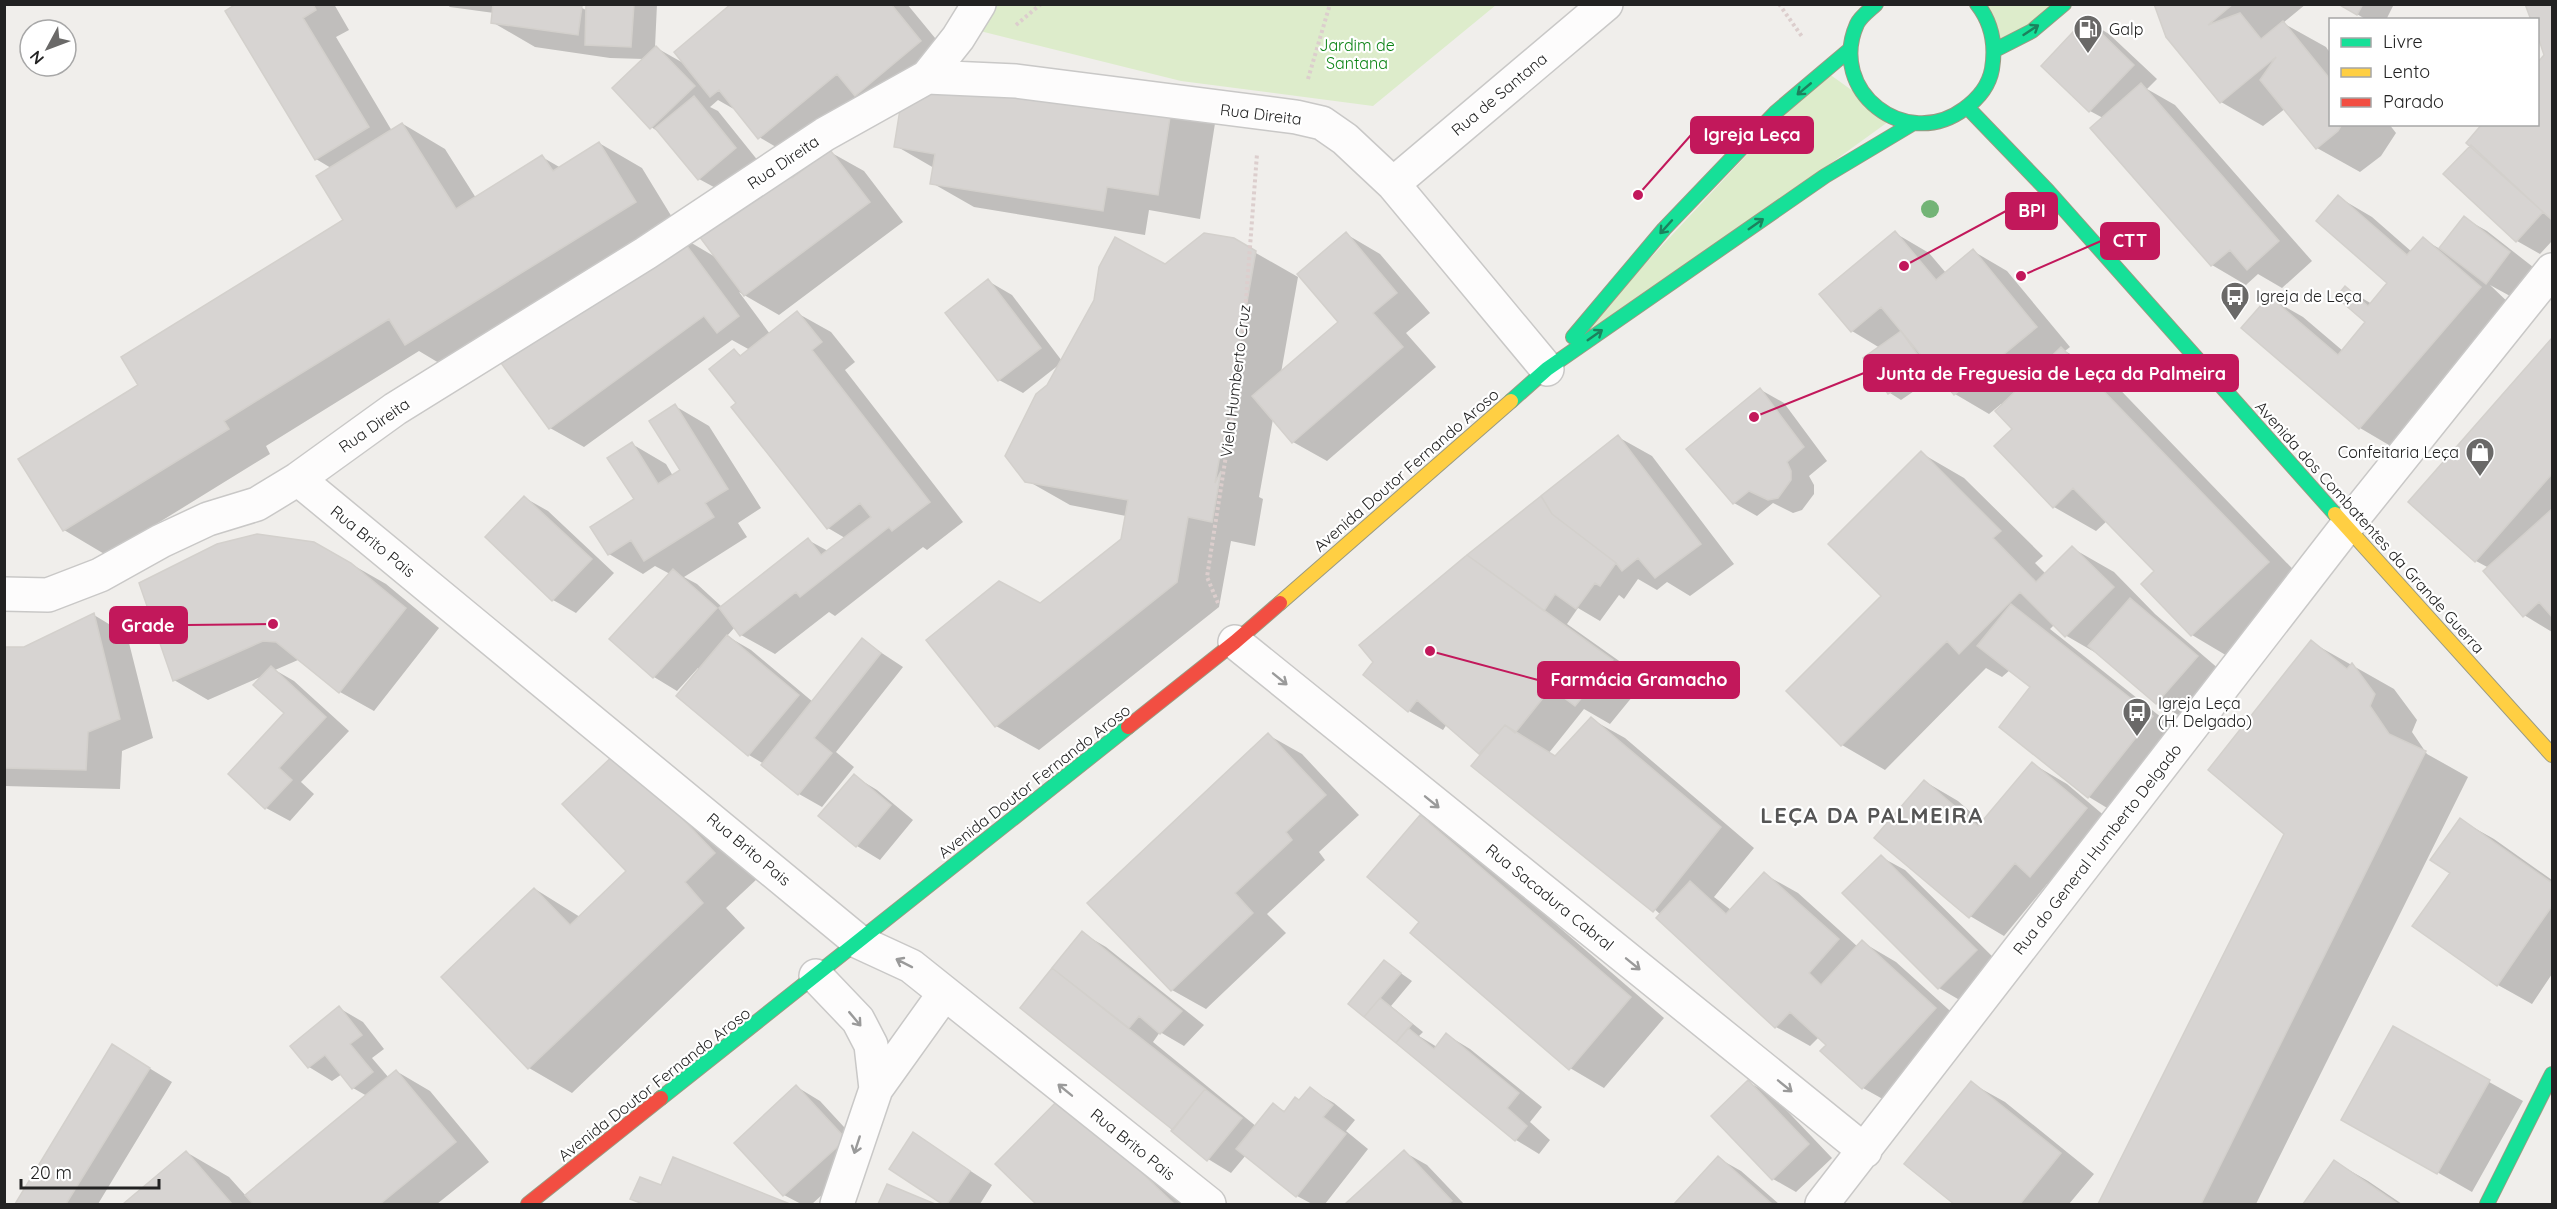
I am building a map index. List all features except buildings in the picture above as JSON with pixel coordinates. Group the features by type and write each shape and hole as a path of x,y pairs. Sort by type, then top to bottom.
{"main road":[{"path":"1876,4 1857,22 1848,51 1851,72 1860,92 1874,107 1892,119 1912,124 1932,124 1952,119 1968,108 1983,92 1992,72 1995,50 1992,30 1977,4"},
{"path":"1995,50 2032,31 2064,4"},
{"name":"Avenida Doutor Fernando Aroso","path":"1547,369 1664,229 1776,112 1848,51"},
{"name":"Avenida dos Combatentes da Grande Guerra","path":"1968,108 2047,190 2346,527 2553,755"},
{"name":"Avenida Doutor Fernando Aroso","path":"528,1204 1235,642 1547,369 1826,176 1912,124"},
{"path":"2487,1204 2553,1074"}],"street":[{"path":"927,77 958,38 979,4"},
{"name":"Rua de Santana","path":"1393,184 1606,4"},
{"name":"Rua Direita","path":"4,594 48,595 100,575 161,540 208,519 257,504 298,479 395,409 646,253 825,134 927,77 1016,81 1296,117 1322,123 1345,139 1393,184 1547,369"},
{"name":"Rua do General Humberto Delgado","path":"1822,1204 2346,527 2553,270"},
{"name":"Rua Brito Pais","path":"298,479 859,942 911,966 1209,1204"},
{"name":"Rua Sacadura Cabral","path":"1235,642 1865,1151"},
{"path":"816,976 858,1020 871,1045 876,1089"},
{"path":"837,1204 876,1089 944,994"}],"path":[{"path":"1296,117 1330,4"},
{"name":"Viela Humberto Cruz","path":"1235,642 1207,577 1242,353 1260,114"}],"green space":[{"name":"Jardim de Santana","path":"991,5 1496,5 1373,106 1181,81 976,30"},
{"path":"1978,5 2062,5 1995,50"},
{"path":"1825,71 1892,119 1547,369"}],"traffic: fast":[{"path":"1876,4 1857,24 1851,49 1853,72 1862,92 1878,108 1897,119 1919,123 1942,120 1964,109 1986,86 1992,69 1993,43 1986,19 1977,4"},
{"path":"1995,50 2032,31 2064,4"},
{"path":"1573,337 1664,229 1776,112 1848,51"},
{"path":"1968,108 2047,190 2335,514"},
{"path":"1511,401 1547,369 1825,176 1912,124"},
{"path":"661,1098 1128,727"},
{"path":"2487,1204 2552,1074"}],"traffic: slow":[{"path":"1280,603 1511,401"},
{"path":"2335,514 2552,755"}],"traffic: jam":[{"path":"1128,727 1280,603"},
{"path":"528,1204 661,1098"}],"place":[{"name":"Galp","path":"2088,54"},
{"name":"Igreja Leça","path":"1638,195"},
{"name":"BPI","path":"1904,266"},
{"name":"CTT","path":"2021,276"},
{"name":"Igreja de Leça","path":"2235,322"},
{"name":"Junta de Freguesia de Leça da Palmeira","path":"1754,417"},
{"name":"Confeitaria Leça","path":"2480,478"},
{"name":"Grade","path":"273,624"},
{"name":"Farmácia Gramacho","path":"1430,651"},
{"name":"Igreja Leça (H. Delgado)","path":"2137,738"}],"district":[{"name":"LEÇA DA PALMEIRA","path":"1872,815"}]}
